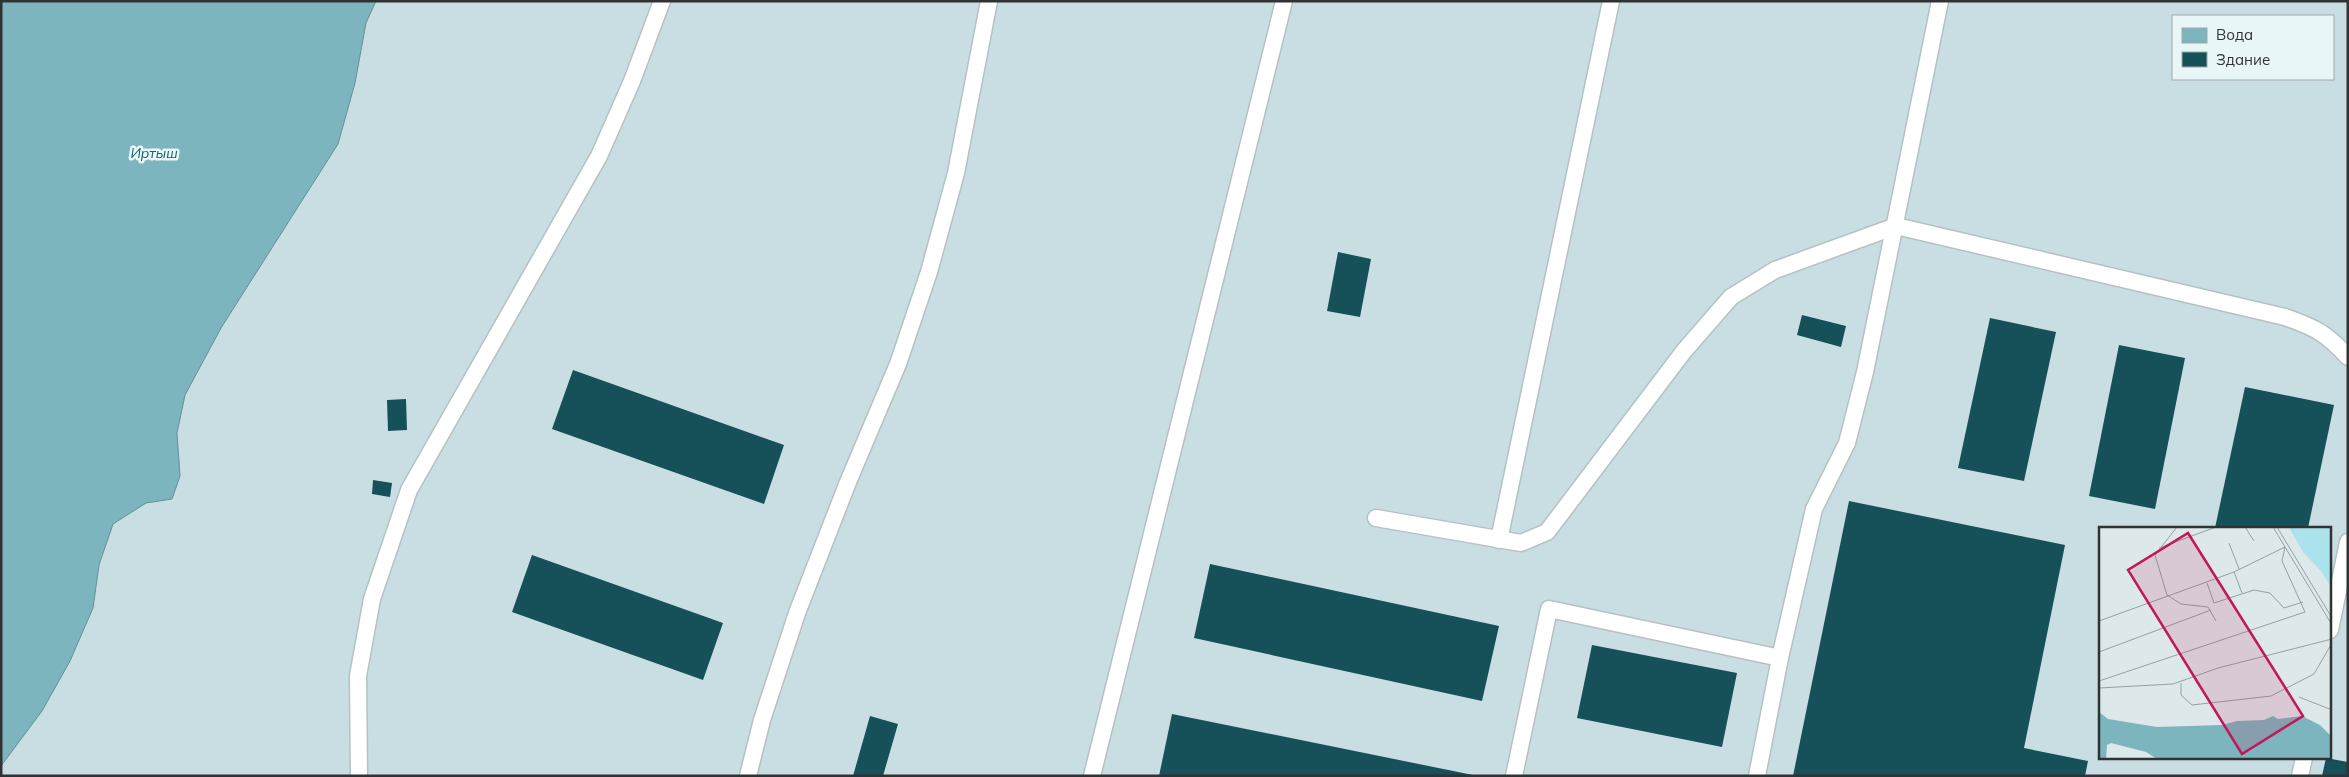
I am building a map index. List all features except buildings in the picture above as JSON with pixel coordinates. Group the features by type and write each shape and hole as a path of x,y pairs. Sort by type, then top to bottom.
{"lane":[{"path":"360,776 358,676 372,599 409,490 599,156 632,80 662,1"},
{"path":"748,776 762,720 797,613 848,482 898,364 929,272 956,173 989,1"},
{"path":"1092,776 1284,1"},
{"path":"1499,540 1611,1"},
{"path":"1757,776 1780,658 1814,509 1847,442 1865,372 1940,1"},
{"path":"1376,518 1521,543 1547,532 1684,351 1731,297 1775,270 1896,226 2285,317 2315,328 2335,343 2348,357"},
{"path":"2332,620 2348,542"},
{"path":"1514,776 1549,609 1780,658"},
{"path":"2300,776 2304,760"}],"shaded area":[{"path":"376,1 2348,1 2348,776 1,776 1,766 42,711 70,661 93,608 99,565 113,524 146,503 172,498 180,476 177,433 185,395 221,328 338,144 355,83 366,23"}],"water":[{"name":"Иртыш","path":"1,1 376,1 366,23 355,83 338,144 221,328 185,395 177,433 180,476 172,499 146,503 113,524 99,565 93,608 70,661 42,711 1,766"}]}
